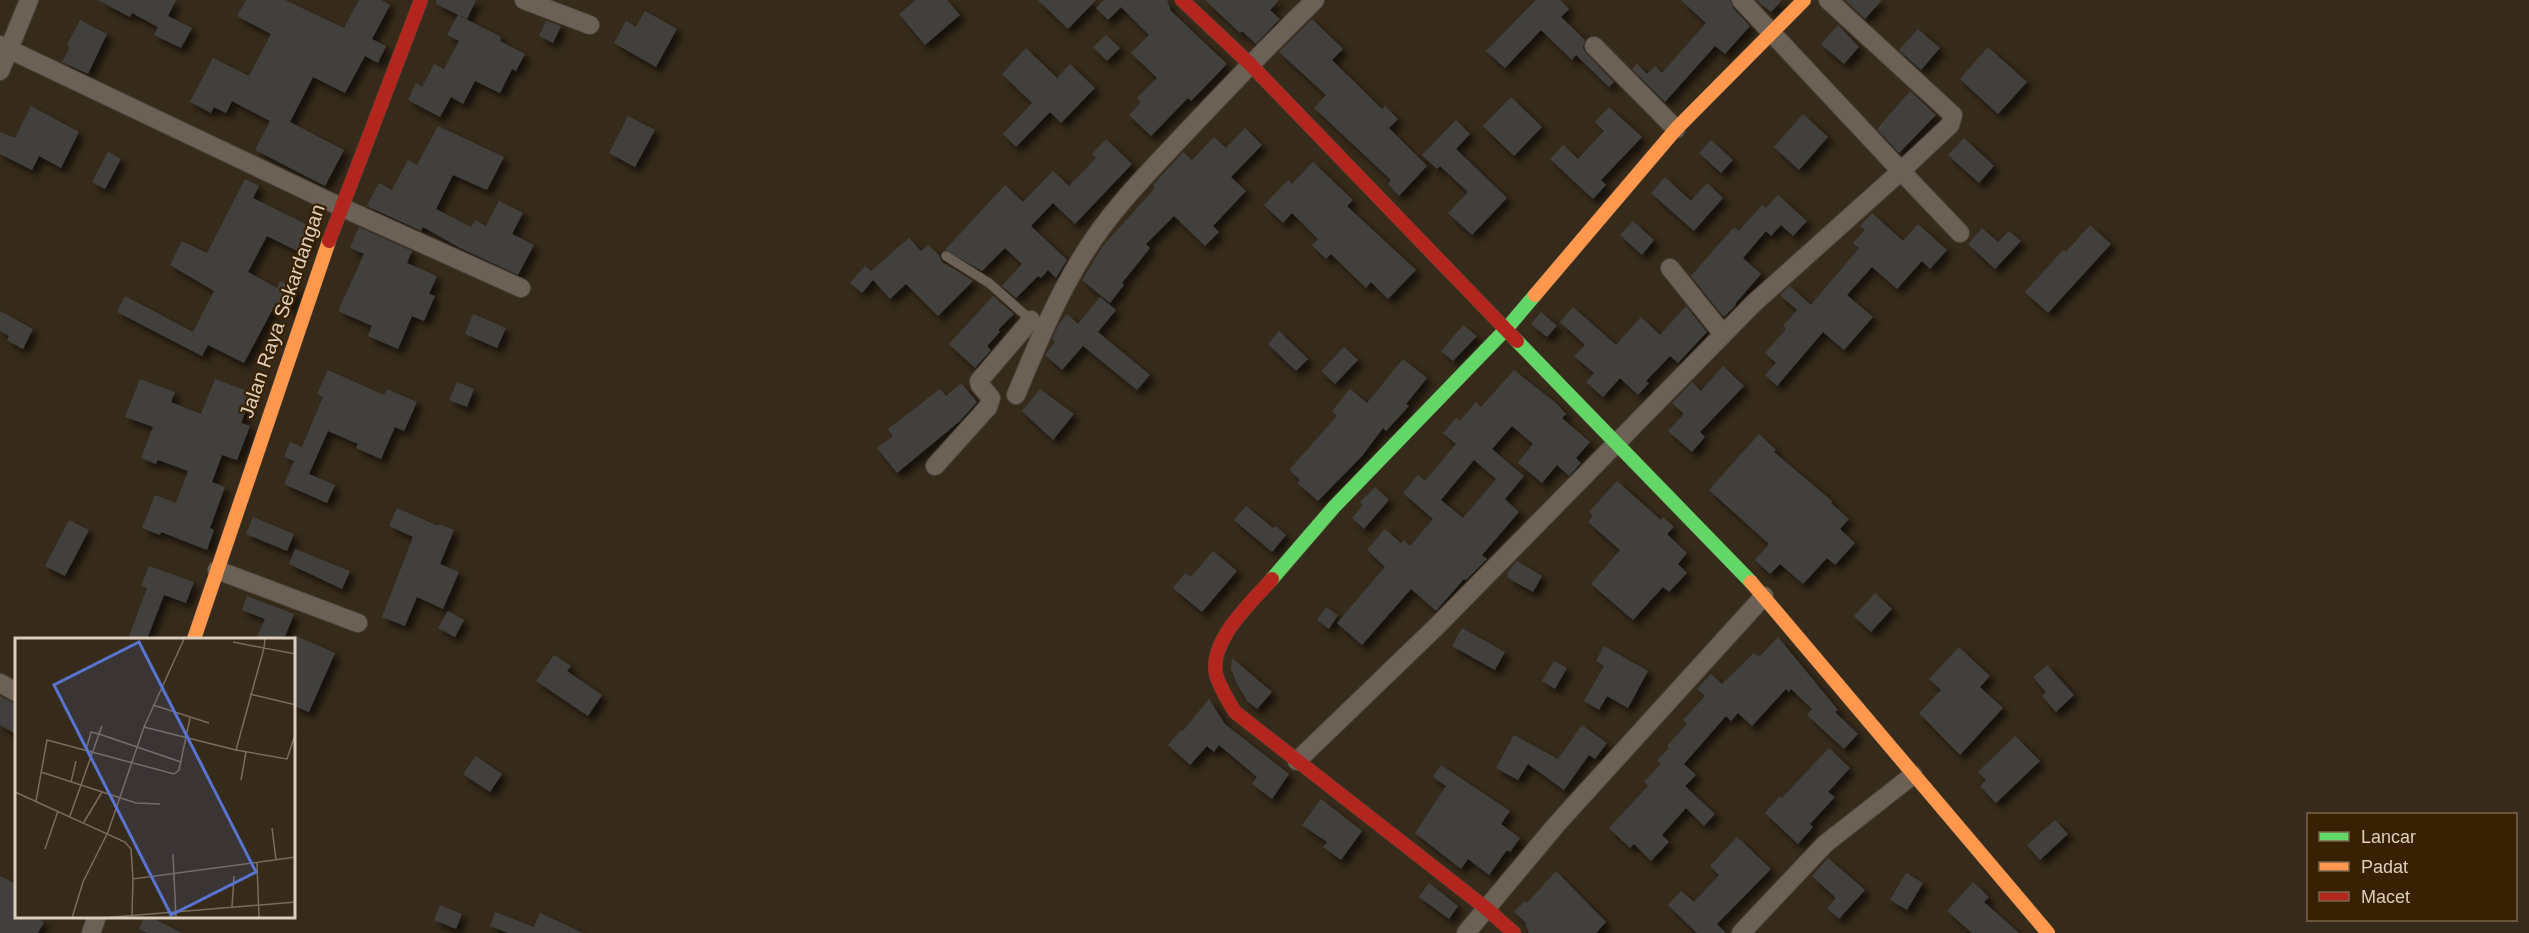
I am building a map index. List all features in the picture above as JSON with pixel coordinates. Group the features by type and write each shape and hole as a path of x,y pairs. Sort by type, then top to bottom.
{"street":[{"path":"0,71 4,47 29,0"},
{"name":"Jalan Raya Sekardangan","path":"194,638 341,207 421,0"},
{"path":"524,0 590,25"},
{"path":"1182,0 1250,64 1618,442 1764,596 2048,933"},
{"path":"934,466 988,407 991,398 979,381 1037,326 1109,218 1250,64 1315,0"},
{"path":"1740,0 1960,233"},
{"path":"1514,933 1487,909 1235,712 1215,675 1214,662 1218,647 1247,606 1334,507 1507,328 1676,129 1804,0"},
{"path":"1298,761 1438,624 1722,334 1950,124 1953,115 1828,0"},
{"path":"1594,46 1676,129"},
{"path":"4,47 341,207 521,288"},
{"path":"1670,268 1722,334"},
{"path":"1016,395 1037,326"},
{"path":"217,570 358,622"},
{"path":"1466,933 1556,825 1764,596"},
{"path":"0,683 15,691"},
{"path":"1741,933 1825,844 1913,775"},
{"path":"91,933 96,918"}],"lane":[{"path":"946,256 988,283 1037,326"}],"building":[{"path":"98,0 176,0 168,16 192,28 181,48 154,35 158,27 132,13 130,17"},
{"path":"246,0 285,0 344,28 359,0 381,0 390,5 372,39 386,46 378,63 365,56 345,93 313,77 290,122 344,150 325,186 255,150 270,121 232,101 226,113 214,107 211,113 190,102 213,58 249,76 271,34 237,16"},
{"path":"436,0 476,0 467,19 436,4"},
{"path":"916,0 947,0 960,15 925,45 899,14"},
{"path":"1038,0 1096,0 1068,29"},
{"path":"1104,0 1167,0 1171,11 1227,64 1191,101 1188,98 1151,136 1129,115 1141,102 1137,98 1157,78 1131,53 1149,35 1121,7 1108,20 1096,8"},
{"path":"1205,0 1279,0 1270,10 1280,19 1256,44 1242,31 1240,33"},
{"path":"1536,0 1560,0 1569,9 1561,17 1585,40 1583,48 1586,53 1614,82 1609,87 1576,55 1572,60 1541,30 1505,68 1486,51"},
{"path":"1681,0 1730,0 1733,8 1750,26 1725,54 1715,46 1665,102 1632,69 1637,64 1647,74 1655,66 1662,73 1706,23"},
{"path":"1756,0 1782,0 1771,12"},
{"path":"1845,0 1882,0 1865,19"},
{"path":"645,11 677,29 656,67 614,43 626,21 636,27"},
{"path":"458,15 501,37 500,41 525,54 516,71 512,69 500,93 475,81 463,104 451,97 440,117 408,100 416,83 422,87 434,64 444,69 459,41 447,35"},
{"path":"1312,19 1343,49 1332,60 1382,109 1385,106 1398,119 1389,128 1427,166 1399,196 1388,184 1391,180 1314,108 1326,95 1279,52"},
{"path":"80,20 107,34 88,74 62,62 70,47 67,45"},
{"path":"546,21 561,26 553,43 539,36"},
{"path":"1838,25 1859,47 1844,64 1821,44"},
{"path":"1918,29 1940,48 1921,70 1899,50"},
{"path":"1106,35 1120,48 1107,61 1093,47"},
{"path":"1988,47 2027,82 1998,114 1960,79"},
{"path":"1026,48 1057,78 1070,64 1095,88 1061,123 1050,112 1016,147 1003,134 1032,103 1002,74"},
{"path":"1910,91 1936,115 1899,153 1877,129"},
{"path":"1511,97 1542,127 1514,156 1483,126"},
{"path":"31,106 79,132 61,168 39,156 32,170 0,154 0,132 15,138"},
{"path":"1609,107 1642,137 1601,180 1606,185 1593,199 1550,159 1563,145 1578,159 1604,131 1595,122"},
{"path":"1803,114 1828,137 1799,170 1774,147"},
{"path":"628,116 655,130 635,167 609,153"},
{"path":"1456,120 1470,134 1456,149 1507,198 1472,235 1448,213 1468,192 1440,166 1437,169 1422,155"},
{"path":"438,126 504,157 487,190 453,175 436,209 471,227 475,220 486,226 499,201 523,213 512,234 534,245 518,275 460,248 423,227 421,231 367,206 379,183 392,190 408,160 417,165"},
{"path":"1245,128 1262,145 1231,177 1246,191 1213,226 1219,232 1205,246 1174,216 1146,244 1150,248 1122,283 1124,285 1110,303 1082,280 1102,247 1155,188 1153,185 1183,152 1192,160 1214,137 1226,148"},
{"path":"1964,138 1994,166 1979,183 1948,155"},
{"path":"1106,139 1132,164 1075,224 1053,203 1031,226 1067,260 1056,278 1048,270 1041,278 1038,276 1016,298 1002,286 1022,264 1005,248 982,271 945,250 1005,185 1023,202 1053,171 1069,186 1096,158 1092,154"},
{"path":"1711,140 1733,160 1721,173 1699,153"},
{"path":"108,152 121,159 105,189 92,182"},
{"path":"1313,162 1353,200 1347,206 1416,270 1388,299 1371,282 1366,288 1331,254 1326,259 1312,245 1318,239 1292,213 1283,223 1264,205 1288,180 1292,184"},
{"path":"1665,177 1691,201 1707,183 1723,198 1694,231 1651,193"},
{"path":"245,179 259,186 253,198 314,228 301,253 267,236 248,272 277,288 280,281 297,288 290,309 276,303 244,363 208,345 202,356 117,312 125,296 193,332 214,291 170,265 182,241 207,253"},
{"path":"1778,195 1807,221 1793,236 1781,225 1771,236 1766,231 1743,258 1761,274 1736,305 1725,316 1722,315 1691,276 1734,227 1739,231 1762,205 1766,208"},
{"path":"1872,213 1903,241 1918,224 1947,250 1930,269 1922,261 1897,289 1872,267 1847,295 1873,317 1844,350 1823,332 1777,386 1765,375 1776,363 1765,353 1786,329 1783,326 1797,310 1780,295 1790,286 1811,305 1859,248 1853,243 1865,230 1860,226"},
{"path":"1633,221 1654,240 1642,255 1620,235"},
{"path":"2090,225 2111,244 2048,313 2025,292 2063,250 2066,252"},
{"path":"359,227 412,251 407,263 437,276 429,294 435,296 424,321 412,316 398,349 368,336 372,326 338,311 364,254 350,248"},
{"path":"1982,228 1998,242 2009,231 2021,241 1995,269 1968,244"},
{"path":"909,238 921,251 928,245 939,255 942,262 973,281 938,316 906,284 890,299 873,280 862,293 850,283 865,266 871,271"},
{"path":"993,296 1014,314 998,330 1000,332 987,346 991,350 975,368 949,344"},
{"path":"1100,297 1116,310 1098,332 1150,375 1137,390 1083,346 1062,370 1045,355 1055,342 1052,339 1067,314 1078,324"},
{"path":"1686,306 1707,332 1678,363 1670,356 1646,381 1649,383 1638,395 1620,378 1603,397 1586,382 1594,373 1574,356 1585,345 1560,322 1573,307 1616,345 1641,317 1660,335"},
{"path":"0,311 33,329 23,349 7,340 9,336 0,331"},
{"path":"1541,312 1557,326 1547,337 1531,324"},
{"path":"473,314 506,328 497,348 465,334"},
{"path":"1463,325 1477,336 1453,361 1441,351"},
{"path":"1279,331 1308,359 1296,371 1268,344"},
{"path":"1344,347 1358,360 1335,384 1321,371"},
{"path":"1403,359 1427,378 1406,404 1409,406 1386,431 1383,428 1362,456 1318,501 1297,483 1300,480 1289,470 1337,416 1332,411 1350,389 1367,403"},
{"path":"1723,366 1744,386 1700,432 1705,437 1692,452 1668,431 1684,414 1672,403 1692,382 1701,391"},
{"path":"328,370 384,395 387,389 417,402 404,431 395,427 381,459 356,448 358,444 328,431 309,474 335,485 327,503 284,484 294,461 284,457 290,442 302,447 323,397 317,394"},
{"path":"1514,370 1557,404 1566,414 1562,418 1590,442 1576,458 1581,463 1569,476 1557,465 1542,483 1518,463 1533,444 1512,426 1492,449 1524,476 1505,499 1519,512 1482,555 1487,559 1466,580 1464,579 1436,611 1411,589 1362,645 1337,623 1385,567 1367,550 1385,529 1401,543 1404,540 1410,546 1433,519 1403,493 1418,475 1425,481 1456,444 1443,433 1456,418 1460,421 1476,402 1481,407","holes":["1474,460 1496,479 1463,518 1441,500"]},
{"path":"140,379 175,392 171,402 201,414 215,379 253,393 241,423 250,426 237,460 222,455 212,482 225,487 210,528 214,530 207,550 161,532 160,535 142,528 155,495 176,503 188,471 158,460 156,464 141,458 153,427 125,417"},
{"path":"457,382 474,389 467,407 449,400"},
{"path":"961,383 977,402 960,421 897,473 877,448 893,436 888,429 940,389 946,396"},
{"path":"1040,389 1074,414 1053,440 1022,411"},
{"path":"1759,434 1776,450 1774,452 1832,501 1831,503 1849,519 1840,529 1855,543 1835,565 1827,558 1803,584 1780,564 1770,574 1755,560 1769,544 1709,490"},
{"path":"1617,481 1661,520 1663,517 1674,527 1667,534 1687,553 1678,564 1687,573 1669,592 1663,587 1633,620 1591,584 1620,550 1588,522 1593,516 1589,512"},
{"path":"1375,487 1389,500 1364,529 1352,518 1363,505 1360,502"},
{"path":"1246,506 1273,528 1276,526 1286,535 1272,552 1234,520"},
{"path":"397,508 438,526 439,524 454,530 440,564 459,572 443,609 417,597 405,626 382,617 413,537 389,526"},
{"path":"253,517 294,534 287,551 246,534"},
{"path":"69,520 89,530 65,576 45,566"},
{"path":"295,549 350,571 342,589 289,564"},
{"path":"1213,551 1237,571 1202,612 1173,588 1185,573 1191,577"},
{"path":"1517,561 1542,576 1533,592 1508,578 1508,572"},
{"path":"149,566 194,582 186,603 164,595 147,638 128,638 147,588 141,586"},
{"path":"1875,593 1892,609 1871,632 1854,616"},
{"path":"247,596 294,614 284,638 256,638 265,619 242,610"},
{"path":"1326,607 1338,615 1329,629 1317,620"},
{"path":"448,611 464,620 455,637 438,628"},
{"path":"1462,628 1505,652 1495,670 1452,646"},
{"path":"294,635 335,653 309,712 296,707 296,638"},
{"path":"1778,637 1838,710 1835,712 1858,734 1844,749 1807,715 1812,709 1791,689 1789,692 1786,689 1752,726 1738,713 1731,721 1726,716 1684,764 1696,775 1685,786 1715,814 1704,826 1686,808 1662,835 1669,842 1651,861 1634,844 1630,848 1609,828 1648,786 1644,782 1661,764 1657,760 1687,724 1683,720 1705,696 1697,689 1711,674 1722,684 1754,653 1759,657"},
{"path":"1604,646 1648,671 1628,708 1607,696 1599,710 1584,701 1604,666 1596,661"},
{"path":"1959,647 1990,676 1980,687 2003,708 1960,755 1919,713 1941,690 1929,679"},
{"path":"554,655 571,666 567,671 602,695 588,716 536,681"},
{"path":"1232,658 1272,692 1257,709 1247,701 1236,682 1231,669"},
{"path":"1554,661 1567,668 1555,689 1542,681"},
{"path":"2047,665 2074,695 2056,712 2042,696 2046,692 2033,677"},
{"path":"0,696 15,704 15,733 0,725"},
{"path":"1209,699 1225,724 1289,774 1272,799 1252,784 1257,777 1219,745 1214,752 1207,746 1190,765 1168,745 1181,730 1183,731"},
{"path":"1582,725 1607,743 1595,759 1589,755 1564,790 1528,764 1518,780 1496,768 1514,735 1558,759"},
{"path":"2015,736 2040,761 1996,803 1980,786 1986,780 1978,772"},
{"path":"1829,748 1850,768 1828,792 1835,797 1810,824 1813,827 1798,844 1765,813"},
{"path":"476,756 502,774 490,792 463,774"},
{"path":"1441,765 1510,811 1501,824 1520,838 1510,852 1507,850 1489,875 1468,859 1461,869 1415,833 1446,786 1433,777"},
{"path":"1321,799 1362,831 1341,860 1323,847 1327,842 1302,825"},
{"path":"2055,820 2068,834 2040,860 2027,845"},
{"path":"1737,837 1771,869 1717,924 1726,933 1697,933 1668,905 1681,891 1694,902 1719,875 1710,866"},
{"path":"1828,858 1865,890 1839,919 1827,908 1836,898 1812,876"},
{"path":"1556,871 1606,922 1596,933 1529,933 1525,922 1514,912 1525,901 1527,903"},
{"path":"1906,873 1923,883 1907,910 1890,900"},
{"path":"0,876 15,884 15,918 37,918 44,922 38,933 0,933"},
{"path":"1973,882 1989,897 1984,902 2019,933 1972,933 1947,911"},
{"path":"1429,883 1458,906 1449,919 1419,897"},
{"path":"440,905 462,914 456,929 434,920"},
{"path":"495,912 534,927 540,913 583,933 508,933 490,926"},
{"path":"144,918 153,918 182,933 147,933 139,929"}],"traffic: fast":[{"path":"1272,579 1334,507 1507,328 1535,295"},
{"path":"1517,341 1751,582"}],"traffic: slow":[{"path":"1535,295 1676,129 1804,0"},
{"path":"194,638 329,241"},
{"path":"1751,582 2048,933"}],"traffic: jam":[{"path":"329,241 421,0"},
{"path":"1182,0 1250,64 1517,341"},
{"path":"1272,579 1234,622 1219,648 1216,674 1221,689 1235,712 1487,909 1514,933"}]}
